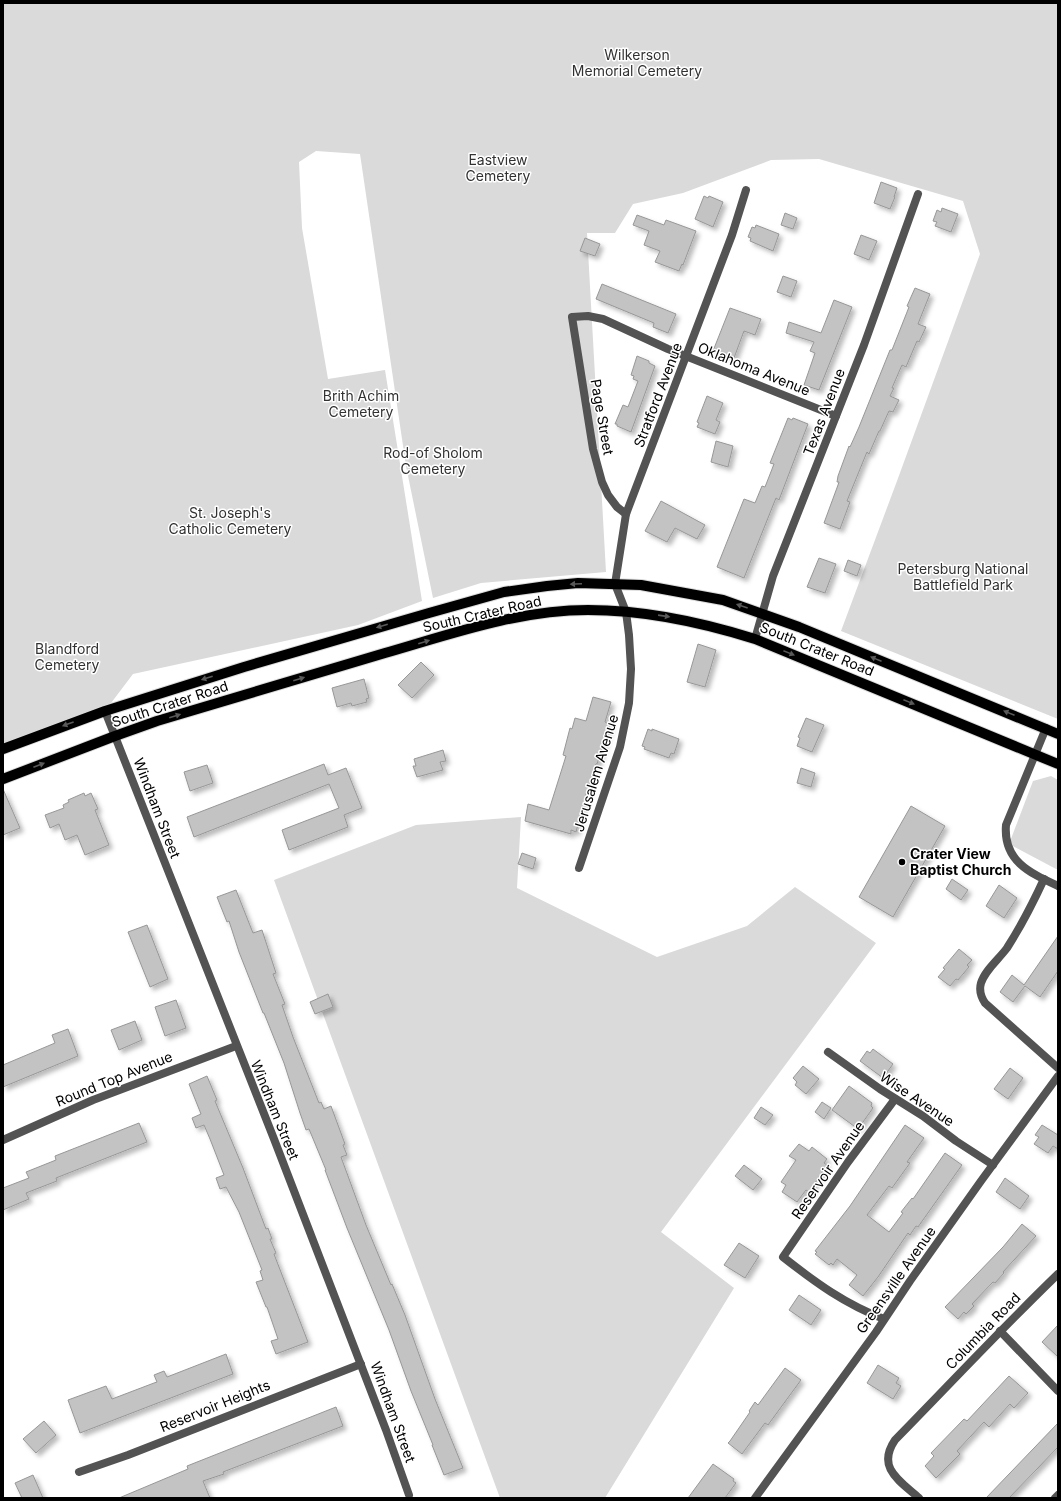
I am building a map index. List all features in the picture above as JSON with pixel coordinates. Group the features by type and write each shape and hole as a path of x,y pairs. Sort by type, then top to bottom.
{"main road":[{"name":"South Crater Road","path":"3,748 105,711 244,667 504,592 578,583 641,585 723,600 762,613 1058,734"},
{"name":"South Crater Road","path":"4,777 157,721 450,634 507,619 551,612 588,610 626,612 682,619 718,627 755,639 1058,764"}],"street":[{"name":"Stratford Avenue","path":"615,584 626,514 732,235 746,190"},
{"name":"Texas Avenue","path":"755,639 773,576 864,345 918,194"},
{"name":"Oklahoma Avenue","path":"572,316 588,316 603,319 686,356 836,416"},
{"name":"Page Street","path":"572,316 593,449 602,482 608,495 617,507 626,514"},
{"path":"615,584 626,612"},
{"name":"Jerusalem Avenue","path":"579,868 620,747 629,703 631,669 626,612"},
{"name":"Windham Street","path":"105,711 274,1139 361,1364 409,1495"},
{"path":"1046,728 1006,825 1005,834 1010,851 1018,862 1029,871 1058,886"},
{"path":"1044,879 1025,918 1006,948 982,981 980,987 981,996 985,1003 1058,1068"},
{"name":"Round Top Avenue","path":"3,1140 93,1100 236,1046"},
{"name":"Wise Avenue","path":"828,1052 993,1165"},
{"name":"Greensville Avenue","path":"755,1498 1058,1076"},
{"name":"Reservoir Avenue","path":"884,1319 862,1311 835,1295 782,1257 848,1162 895,1099"},
{"name":"Columbia Road","path":"919,1498 893,1474 889,1467 887,1458 889,1448 894,1440 1058,1274"},
{"path":"1000,1331 1058,1392"},
{"name":"Reservoir Heights","path":"79,1472 128,1455 361,1364"},
{"path":"1055,1498 1058,1495"}],"green space":[{"path":"3,3 1058,3 1058,719 841,631 980,254 963,201 819,159 771,160 683,193 633,204 615,233 587,233 606,572 481,583 433,598 406,466 360,154 316,151 299,162 302,228 328,379 385,370 422,601 358,625 133,674 105,711 3,755"},
{"path":"1051,776 1058,780 1058,870 1009,844 1033,781"},
{"path":"521,817 517,888 657,957 747,926 795,887 876,943 661,1232 734,1288 605,1498 500,1498 274,880 416,825"}],"building":[{"path":"881,182 897,188 890,209 874,203"},
{"path":"704,196 708,198 709,196 723,202 713,227 695,219"},
{"path":"942,208 958,214 951,232 935,226 937,222 933,221 937,210 941,212"},
{"path":"785,213 797,218 793,229 781,225"},
{"path":"637,215 664,225 666,220 696,231 683,265 682,264 679,271 655,262 660,251 644,245 649,231 633,225"},
{"path":"756,225 779,234 773,251 750,241 751,238 748,237 752,227 755,228"},
{"path":"861,235 877,241 869,260 854,254"},
{"path":"585,238 600,244 595,256 580,251"},
{"path":"783,276 797,281 791,297 777,292"},
{"path":"602,284 676,314 668,333 653,327 654,323 596,299"},
{"path":"915,288 930,294 918,324 926,327 919,342 917,341 906,367 902,365 892,388 894,388 890,396 899,400 893,412 889,411 869,454 867,452 847,501 850,502 840,529 824,523 839,482 837,482 838,476 849,446 850,447 859,427 890,350 892,350 909,307 907,306"},
{"path":"834,300 852,307 819,390 804,385 815,353 810,351 814,342 786,333 789,322 821,333"},
{"path":"730,308 761,319 755,335 744,331 734,358 713,351"},
{"path":"637,356 649,361 649,363 655,366 631,432 615,424 623,405 628,407 638,381 633,379 634,376 631,375"},
{"path":"707,396 723,403 716,420 720,422 715,434 697,427 699,423 697,422"},
{"path":"788,418 792,420 793,418 808,424 779,500 776,498 744,578 717,567 744,499 755,503 762,486 765,487 774,464 770,463"},
{"path":"716,441 733,446 728,467 711,462"},
{"path":"661,501 705,525 697,539 675,528 667,542 645,531"},
{"path":"819,558 836,564 825,593 807,587"},
{"path":"848,560 861,565 857,576 844,571"},
{"path":"698,644 716,650 705,687 687,682"},
{"path":"421,662 434,675 412,698 398,685"},
{"path":"364,679 369,698 366,699 367,702 352,706 351,703 337,707 332,688"},
{"path":"593,697 611,702 605,722 610,725 588,787 576,832 571,830 571,834 525,821 528,804 549,810 566,756 563,755 570,728 572,729 575,718 586,721"},
{"path":"806,718 824,725 812,752 797,746 800,738 798,737"},
{"path":"648,729 652,731 652,729 679,739 674,754 671,753 669,758 644,749 645,747 642,746"},
{"path":"443,750 446,761 440,762 443,770 417,777 413,766 416,766 414,759"},
{"path":"324,764 328,775 346,768 362,808 344,815 348,827 289,850 282,830 339,808 329,784 194,837 187,817"},
{"path":"207,765 213,783 190,791 184,772"},
{"path":"801,768 815,773 811,787 797,783"},
{"path":"3,789 20,828 3,835"},
{"path":"84,793 85,796 91,793 98,809 95,810 109,845 85,855 77,835 65,840 59,824 50,828 45,815 64,808 63,805 69,802 68,800"},
{"name":"Crater View Baptist Church","path":"911,806 945,826 893,917 859,897"},
{"path":"522,853 536,858 533,869 518,864"},
{"path":"952,879 968,890 961,900 946,889"},
{"path":"999,885 1017,898 1004,918 986,906"},
{"path":"236,890 253,933 262,930 276,973 273,974 285,1004 282,1005 293,1037 319,1103 321,1102 324,1109 331,1106 345,1144 343,1145 347,1155 341,1157 366,1225 405,1315 435,1399 463,1468 444,1475 389,1330 347,1228 326,1170 309,1129 306,1130 284,1063 239,952 229,921 227,922 217,897"},
{"path":"147,925 168,979 150,987 128,932"},
{"path":"1058,936 1058,971 1040,997 1025,986 1013,1002 1000,992 1012,975 1024,985"},
{"path":"959,949 972,960 967,965 969,967 958,980 956,979 950,986 938,977 945,969 943,968"},
{"path":"328,994 333,1007 315,1014 310,1002"},
{"path":"176,1000 186,1028 165,1036 155,1007"},
{"path":"135,1021 142,1040 119,1050 111,1030"},
{"path":"68,1029 78,1056 3,1087 3,1065 55,1043 52,1035"},
{"path":"873,1049 893,1064 883,1078 860,1061 867,1051 870,1053"},
{"path":"803,1066 819,1079 806,1094 795,1085 797,1082 793,1078"},
{"path":"1010,1068 1023,1078 1008,1099 994,1089"},
{"path":"207,1076 217,1100 215,1101 243,1168 266,1229 268,1228 272,1239 270,1239 276,1253 274,1254 308,1342 276,1354 271,1341 278,1339 267,1307 256,1282 263,1280 260,1271 262,1270 239,1212 226,1187 220,1189 216,1178 224,1175 204,1125 196,1128 192,1118 201,1114 189,1084"},
{"path":"849,1086 872,1103 871,1106 873,1108 858,1129 832,1110"},
{"path":"822,1102 831,1108 824,1119 815,1112"},
{"path":"761,1107 773,1115 765,1125 754,1118"},
{"path":"139,1123 147,1142 56,1178 57,1181 26,1193 29,1199 3,1210 3,1188 29,1178 26,1172 56,1160 55,1156"},
{"path":"905,1125 924,1138 907,1162 910,1163 892,1188 889,1186 867,1215 889,1232 903,1213 901,1212 912,1198 913,1199 945,1153 962,1165 918,1227 916,1226 910,1235 908,1233 863,1296 849,1285 857,1275 837,1259 833,1265 831,1263 829,1265 815,1254 817,1252 815,1251 850,1206"},
{"path":"1042,1125 1058,1135 1058,1149 1053,1146 1048,1153 1034,1144 1039,1137 1035,1135"},
{"path":"799,1144 809,1151 812,1147 827,1159 824,1163 827,1165 809,1192 806,1190 797,1202 782,1192 786,1185 781,1182 796,1160 789,1156"},
{"path":"744,1165 762,1179 753,1190 735,1176"},
{"path":"1005,1178 1029,1196 1020,1209 996,1192"},
{"path":"1022,1224 1036,1236 1003,1272 1004,1273 995,1283 993,1282 972,1304 974,1306 966,1314 964,1312 958,1319 945,1307 1003,1247"},
{"path":"739,1243 759,1256 745,1278 724,1265"},
{"path":"799,1295 821,1310 811,1325 789,1310"},
{"path":"1058,1325 1058,1357 1042,1342"},
{"path":"226,1354 233,1374 80,1433 68,1400 106,1386 112,1399 157,1382 154,1375 164,1371 167,1377"},
{"path":"878,1365 899,1378 896,1383 901,1386 893,1399 867,1383"},
{"path":"785,1368 801,1380 768,1425 765,1423 742,1454 728,1443 750,1412 749,1411 755,1402 758,1405"},
{"path":"1009,1376 1028,1393 1014,1408 1010,1404 989,1427 984,1422 957,1451 960,1454 936,1478 925,1466 934,1456 931,1453 964,1419 967,1421"},
{"path":"336,1407 343,1426 203,1481 210,1498 119,1498 188,1469 187,1466"},
{"path":"44,1421 56,1435 36,1453 23,1439"},
{"path":"1058,1423 1058,1447 1037,1469 1009,1498 986,1498"},
{"path":"713,1464 734,1479 733,1481 736,1483 725,1498 688,1498"},
{"path":"33,1475 43,1498 22,1498 15,1483"}],"place":[{"name":"Crater View Baptist Church","path":"902,862"}],"park label":[{"name":"Wilkerson Memorial Cemetery","path":"637,64"},
{"name":"Eastview Cemetery","path":"498,168"},
{"name":"Brith Achim Cemetery","path":"361,404"},
{"name":"Rod-of Sholom Cemetery","path":"433,462"},
{"name":"St. Joseph's Catholic Cemetery","path":"230,522"},
{"name":"Petersburg National Battlefield Park","path":"963,578"},
{"name":"Blandford Cemetery","path":"67,658"}]}
